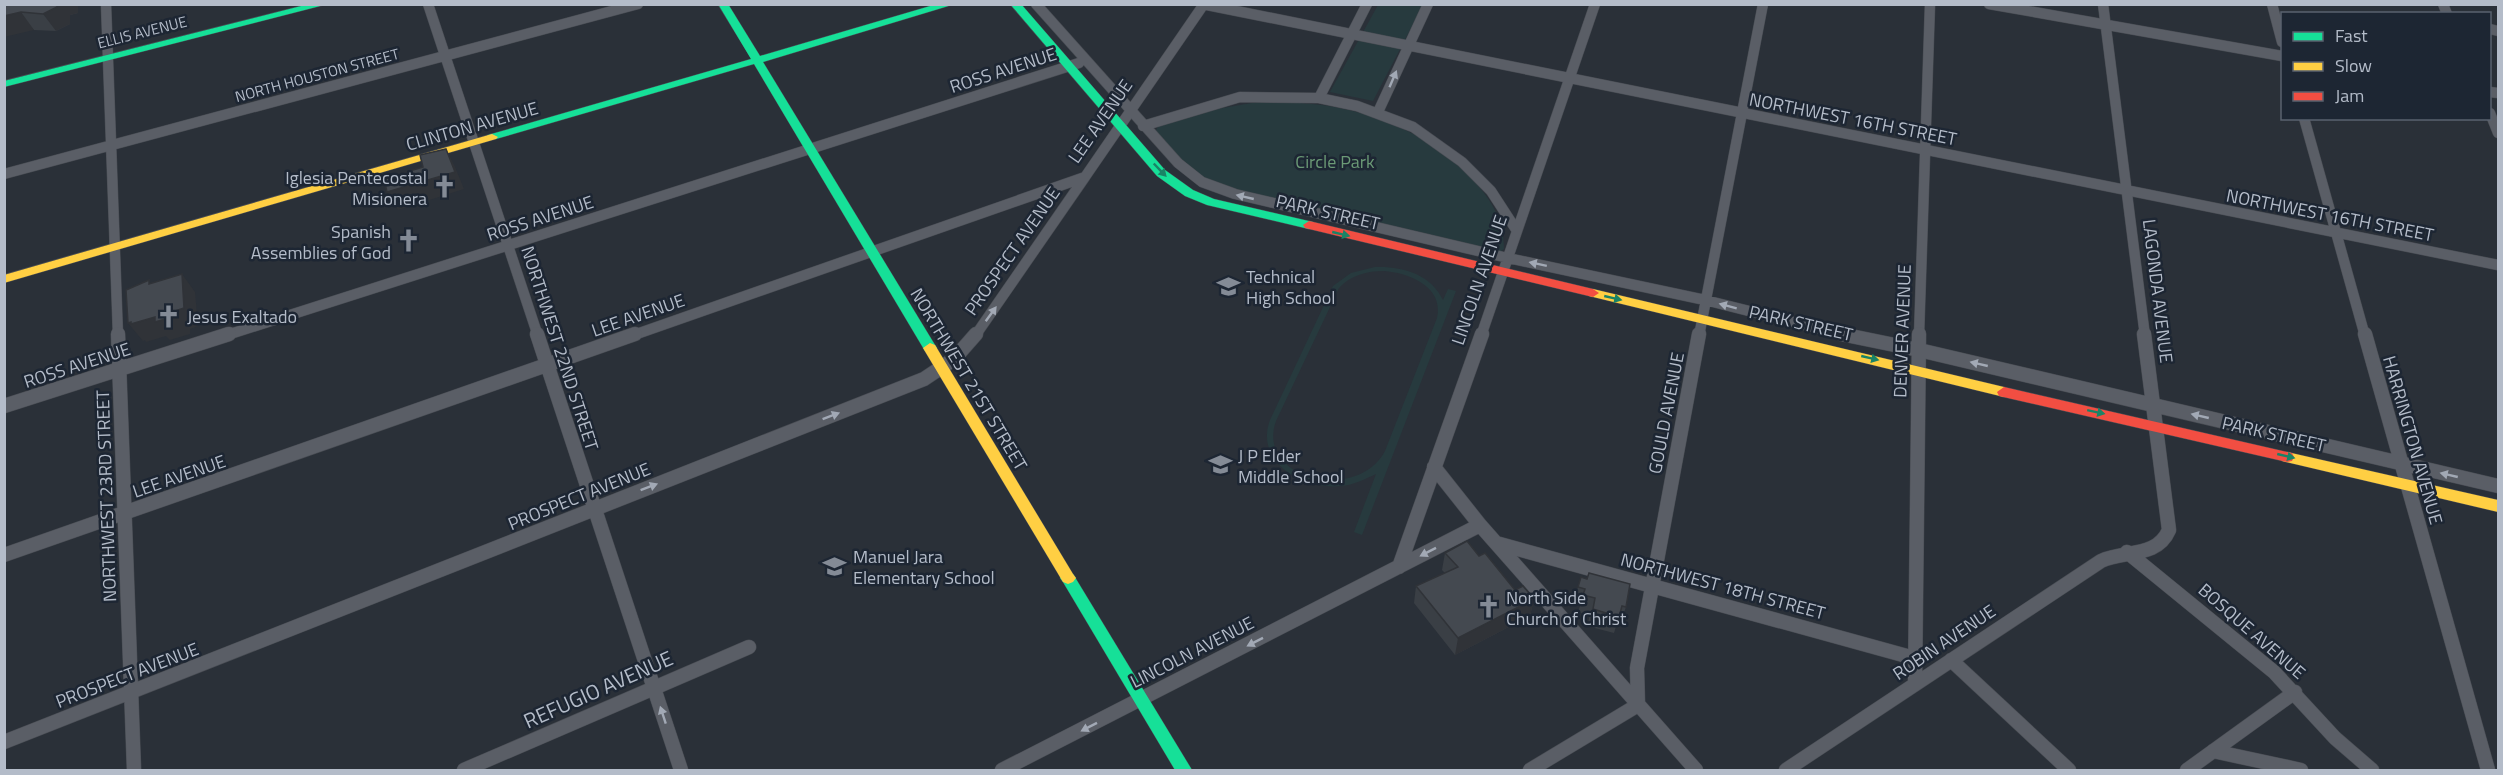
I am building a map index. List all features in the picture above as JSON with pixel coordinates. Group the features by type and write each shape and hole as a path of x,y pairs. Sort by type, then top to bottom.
{"street":[{"name":"NORTHWEST 23RD STREET","path":"106,4 113,248 120,369 134,771"},
{"name":"ELLIS AVENUE","path":"4,84 323,4"},
{"name":"NORTHWEST 22ND STREET","path":"428,4 681,771"},
{"name":"NORTH HOUSTON STREET","path":"4,174 638,4"},
{"name":"NORTHWEST 21ST STREET","path":"723,4 1184,771"},
{"name":"CLINTON AVENUE","path":"4,279 950,4"},
{"name":"PARK STREET","path":"1015,4 1161,172 1176,185 1200,198 1253,213 2499,506"},
{"path":"1319,99 1367,4"},
{"path":"1378,112 1428,4"},
{"name":"LINCOLN AVENUE","path":"1399,567 1504,272 1595,4"},
{"name":"GOULD AVENUE","path":"1638,705 1637,668 1763,4"},
{"name":"DENVER AVENUE","path":"1914,658 1918,369 1930,4"},
{"path":"1989,4 2281,56"},
{"name":"LAGONDA AVENUE","path":"2103,4 2169,530 2159,547 2145,552 2127,552"},
{"path":"2272,4 2281,35"},
{"name":"PARK STREET","path":"1036,5 1178,163 1191,174 1217,189 1508,258 1705,300 1815,329 1919,350 2499,486"},
{"name":"NORTHWEST 16TH STREET","path":"1203,5 2499,265"},
{"name":"LEE AVENUE","path":"4,555 1085,177 1203,5"},
{"name":"ROSS AVENUE","path":"4,406 1085,60"},
{"path":"1143,126 1240,97 1319,99 1378,112 1413,127 1462,162 1491,191 1517,231"},
{"path":"2491,115 2499,134"},
{"name":"HARRINGTON AVENUE","path":"2305,120 2488,771"},
{"name":"PROSPECT AVENUE","path":"4,742 924,379 954,359 971,342 1085,177"},
{"path":"1434,467 1480,525 1696,771"},
{"name":"LINCOLN AVENUE","path":"1002,771 1480,525"},
{"name":"NORTHWEST 18TH STREET","path":"1496,543 1914,658"},
{"name":"ROBIN AVENUE","path":"1786,771 2101,561 2127,552"},
{"name":"BOSQUE AVENUE","path":"2127,552 2274,672 2295,692 2335,738 2372,771"},
{"name":"REFUGIO AVENUE","path":"465,771 749,647"},
{"path":"1914,658 1915,684"},
{"path":"1951,660 2069,771"},
{"path":"2187,771 2295,692"},
{"path":"1530,771 1638,705"},
{"path":"2213,751 2301,771"}],"green space":[{"path":"1378,5 1423,5 1373,101 1330,92"},
{"name":"Circle Park","path":"1258,102 1288,102 1345,109 1372,116 1423,140 1447,156 1469,176 1489,200 1498,218 1504,249 1500,252 1234,191 1194,173 1155,133 1158,126 1205,111"},
{"path":"1375,267 1395,268 1415,273 1423,278 1438,291 1443,300 1448,289 1456,291 1362,535 1354,532 1376,474 1359,482 1327,486 1298,478 1276,461 1269,449 1267,435 1270,420 1333,286 1351,273","holes":["1394,272 1423,284 1430,290 1438,307 1437,318 1385,451 1372,467 1354,477 1333,480 1313,478 1294,470 1280,458 1274,441 1276,421 1339,288 1354,277 1365,273"]}],"building":[{"path":"4,4 57,4 57,7 43,14 21,12 4,16"},
{"path":"446,149 455,172 387,192 384,179 423,167 420,155"},
{"path":"182,274 184,308 175,311 176,316 155,322 155,317 128,323 126,290 149,280 149,284"},
{"path":"1467,541 1479,556 1485,553 1515,590 1523,586 1534,599 1458,638 1416,586 1458,567 1445,553"},
{"path":"1589,573 1630,584 1626,607 1622,606 1619,617 1593,609 1595,598 1583,595 1585,589 1578,587 1581,577 1587,579"}],"traffic: fast":[{"path":"4,84 323,4"},
{"path":"723,4 930,348"},
{"path":"492,137 950,4"},
{"path":"1015,4 1161,173 1189,193 1211,202 1309,225"},
{"path":"1068,578 1184,770"}],"traffic: slow":[{"path":"4,279 492,137"},
{"path":"1593,293 2004,392"},
{"path":"930,348 1068,578"},
{"path":"2287,457 2498,506"}],"traffic: jam":[{"path":"1309,225 1593,293"},
{"path":"2004,392 2287,457"}],"place":[{"name":"Iglesia Pentecostal Misionera","path":"445,187"},
{"name":"Spanish Assemblies of God","path":"409,241"},
{"name":"Technical High School","path":"1228,286"},
{"name":"Jesus Exaltado","path":"169,316"},
{"name":"J P Elder Middle School","path":"1220,465"},
{"name":"Manuel Jara Elementary School","path":"835,566"},
{"name":"North Side Church of Christ","path":"1488,607"}]}
